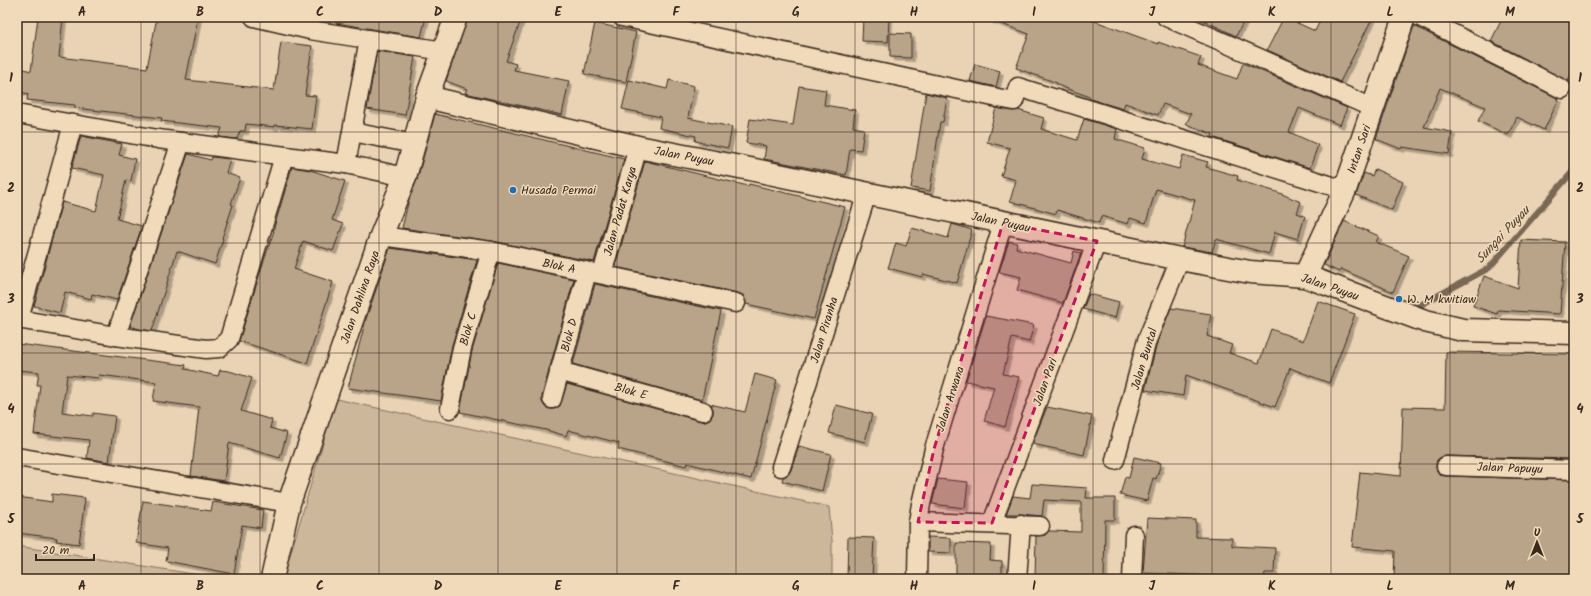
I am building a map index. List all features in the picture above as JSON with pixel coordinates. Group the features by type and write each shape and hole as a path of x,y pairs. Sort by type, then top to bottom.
{"street":[{"path":"254,17 310,30 444,51"},
{"name":"Jalan Dahlina Raya","path":"272,579 289,503 381,236 405,177 427,97 456,17"},
{"path":"622,17 1014,101 1018,87 1345,190"},
{"path":"1166,17 1373,108"},
{"name":"Intan Sari","path":"1305,276 1345,190 1404,17"},
{"path":"1420,17 1562,89"},
{"path":"346,164 369,39"},
{"name":"Jalan Puyau","path":"427,97 638,147 867,193 1003,223 1250,272 1305,276 1425,321 1463,330 1574,333"},
{"path":"17,114 181,142 346,164 405,177"},
{"path":"73,124 18,319 116,336 206,349 219,348 229,339 284,156"},
{"path":"352,132 414,144"},
{"path":"116,336 181,142"},
{"name":"Jalan Padat Karya","path":"594,273 638,147"},
{"name":"Jalan Piranha","path":"781,467 867,193"},
{"name":"Jalan Arwana","path":"917,579 918,522 934,449 1003,223"},
{"name":"Blok A","path":"381,236 491,251 736,303"},
{"name":"Jalan Pari","path":"992,524 1097,241"},
{"name":"Blok C","path":"450,408 462,348 491,251"},
{"name":"Jalan Buntal","path":"1115,460 1147,340 1180,259"},
{"name":"Blok D","path":"552,399 559,371 594,273"},
{"name":"Blok E","path":"559,371 703,411"},
{"path":"17,457 289,503"},
{"name":"Jalan Papuyu","path":"1446,466 1574,470"},
{"path":"918,522 1021,524 1040,526"},
{"path":"1017,579 1021,524"},
{"path":"1132,579 1134,535"}],"highlighted area":[{"path":"1003,223 1097,241 992,523 918,522 934,449"}],"shaded area":[{"path":"336,399 829,507 832,540 832,579 283,579"},
{"path":"17,546 225,579 17,579"}],"building":[{"path":"38,17 63,17 59,57 147,68 157,17 198,17 186,80 274,90 281,42 312,46 305,95 316,96 312,129 246,124 245,131 240,131 237,139 219,137 222,128 161,121 162,118 75,108 75,105 27,100 28,94 17,91 17,67 31,71"},
{"path":"336,17 426,17 421,37 336,23"},
{"path":"468,17 522,17 506,61 516,64 514,70 569,81 562,115 465,93 467,89 446,81"},
{"path":"863,17 889,17 888,42 862,41"},
{"path":"989,17 1084,17 1158,44 1158,42 1201,57 1198,65 1237,79 1243,63 1347,108 1340,125 1299,108 1289,132 1318,145 1310,168 1212,137 1213,134 1186,124 1191,114 1163,104 1158,115 1125,103 1123,109 1090,99 1090,97 1057,85 1057,83 1016,68 1029,34 988,19"},
{"path":"1197,17 1246,17 1236,36"},
{"path":"1284,17 1315,31 1322,17 1373,17 1340,82 1267,50"},
{"path":"1503,17 1574,17 1574,69 1568,81 1491,41"},
{"path":"595,23 636,32 626,82 584,74"},
{"path":"1414,26 1559,99 1544,130 1517,117 1508,135 1478,121 1485,107 1440,88 1424,127 1452,132 1449,154 1402,147 1401,149 1376,139"},
{"path":"890,33 911,34 911,58 890,57"},
{"path":"377,51 415,57 405,115 367,109"},
{"path":"975,64 1000,71 996,87 970,81"},
{"path":"629,80 667,89 669,80 694,86 688,118 732,127 728,148 695,141 696,136 659,128 661,117 622,109"},
{"path":"799,86 826,90 824,105 855,110 853,127 864,129 861,150 850,149 846,175 764,159 766,146 746,143 750,119 793,125"},
{"path":"926,93 947,98 943,122 940,122 930,191 911,188"},
{"path":"996,108 1012,111 1018,110 1044,118 1041,129 1077,140 1084,119 1117,129 1115,139 1145,148 1142,159 1179,169 1183,155 1208,162 1206,167 1238,176 1237,180 1277,192 1301,202 1297,213 1305,216 1298,239 1275,232 1269,254 1216,239 1212,252 1182,247 1195,200 1156,189 1146,223 1130,218 1128,224 1101,216 1099,223 1057,210 1056,214 1010,201 1016,180 1001,176 1010,148 987,142"},
{"name":"Husada Permai","path":"435,114 624,159 594,262 492,241 402,228 409,199 417,180"},
{"path":"81,136 122,144 119,155 135,159 131,181 126,180 117,219 142,226 117,300 92,294 91,299 65,292 60,313 34,306 62,202 96,211 104,175 72,168"},
{"path":"188,154 211,160 212,157 230,159 226,173 240,178 231,204 233,205 215,264 177,251 152,331 139,329 130,326"},
{"path":"645,161 748,186 749,184 845,207 814,319 746,304 743,295 738,293 615,267"},
{"path":"292,167 310,170 345,181 332,220 343,224 333,251 303,241 294,269 333,282 307,363 239,341 274,231"},
{"path":"1375,169 1403,182 1392,210 1356,195 1364,173 1372,176"},
{"path":"1344,221 1379,236 1376,242 1409,256 1393,292 1341,269 1339,272 1324,265"},
{"path":"952,224 972,230 957,283 923,274 922,277 888,268 896,243 906,246 912,228 948,238"},
{"path":"1521,240 1565,242 1560,314 1498,310 1497,314 1473,306 1484,276 1518,288"},
{"path":"1009,241 1017,243 1016,248 1071,263 1074,251 1081,253 1063,303 1017,290 1021,277 999,272"},
{"path":"390,248 477,260 452,345 441,401 348,388 366,319"},
{"path":"498,263 574,279 542,396 542,402 545,407 549,409 554,409 560,406 567,384 700,421 705,421 710,419 713,414 713,409 710,404 745,412 755,374 777,380 751,479 687,463 686,466 618,449 619,443 568,430 566,436 546,430 460,412 472,351"},
{"path":"595,284 721,311 702,400 573,364"},
{"path":"1089,294 1119,302 1115,318 1083,309"},
{"path":"1318,301 1355,314 1329,383 1290,368 1275,407 1186,375 1183,396 1145,390 1157,343 1171,308 1211,314 1207,336 1232,345 1229,353 1259,363 1271,329 1303,341"},
{"path":"986,316 1034,325 1029,342 1012,338 1003,374 1019,377 1005,427 984,421 994,387 966,381"},
{"path":"17,344 186,365 185,369 218,376 220,370 229,371 252,378 241,411 272,420 270,428 287,433 280,458 229,443 224,481 191,476 199,407 153,401 156,382 99,375 98,378 67,375 62,412 93,416 93,413 115,416 109,462 87,458 89,440 34,434 40,385 37,385 39,372 17,370"},
{"path":"1446,352 1574,354 1574,459 1446,456 1437,460 1436,466 1440,475 1446,476 1574,480 1574,579 1394,579 1395,551 1352,547 1360,472 1401,476 1403,407 1445,408"},
{"path":"836,405 872,414 865,442 829,433"},
{"path":"1047,407 1092,416 1084,455 1032,444"},
{"path":"799,446 831,454 822,491 782,481 783,477 788,475 791,470"},
{"path":"1134,457 1161,463 1156,479 1153,478 1147,501 1120,495 1125,477 1129,478"},
{"path":"938,479 968,482 965,508 932,504"},
{"path":"1032,484 1087,488 1086,498 1115,498 1115,520 1105,520 1104,579 1035,577 1036,536 1045,535 1049,531 1081,532 1081,502 1044,500 1042,516 1006,514 1013,496 1030,498"},
{"path":"52,494 85,498 79,544 56,541 57,538 17,533 17,497 52,502"},
{"path":"143,501 211,511 213,502 263,510 261,528 242,525 234,574 166,561 168,548 136,543"},
{"path":"1147,518 1196,520 1196,537 1232,538 1232,546 1275,548 1274,573 1265,573 1264,579 1218,579 1218,576 1143,573"},
{"path":"848,537 874,538 872,579 847,579"},
{"path":"928,537 951,538 951,553 928,552"},
{"path":"956,543 991,544 990,560 1002,561 1002,579 956,578"}],"waterway":[{"name":"Sungai Puyau","path":"1413,309 1489,268 1574,170"}],"place":[{"name":"Husada Permai","path":"513,190"},
{"name":"W. M kwitiaw","path":"1399,299"}]}
